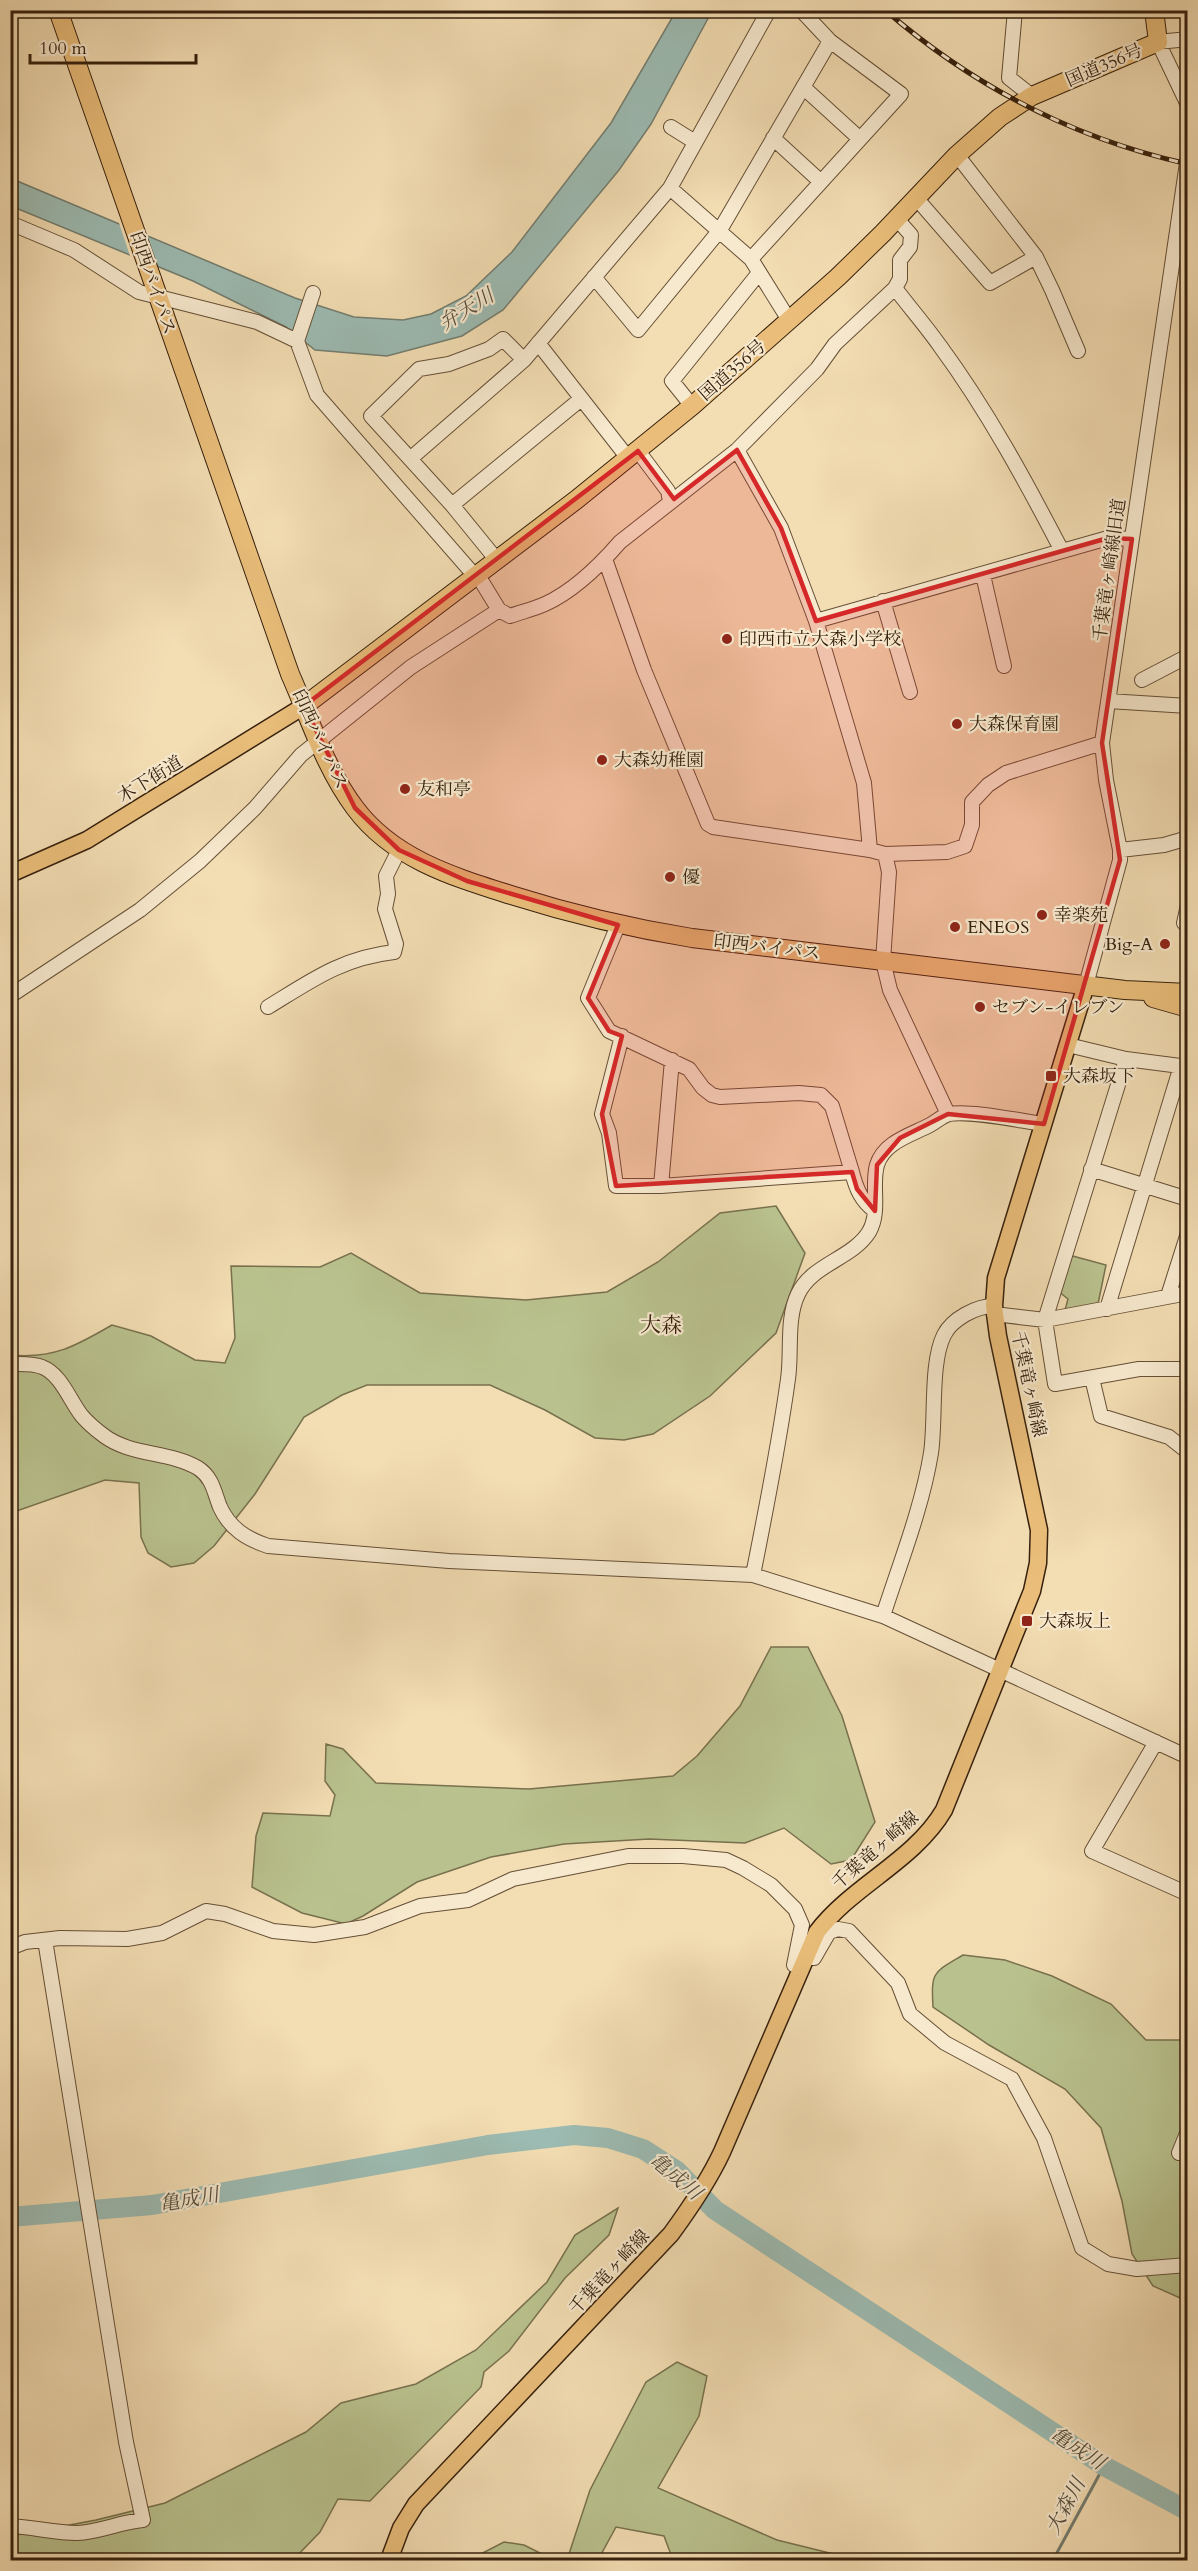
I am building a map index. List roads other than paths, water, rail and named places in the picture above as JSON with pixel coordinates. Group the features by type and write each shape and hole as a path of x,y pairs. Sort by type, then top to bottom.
{"highway":[{"name":"印西バイパス","path":"58,10 290,674 318,741 355,808 369,824 399,850 441,872 618,925 692,938 1125,990 1188,993"},
{"path":"1154,10 1158,42"},
{"name":"国道356号","path":"304,706 633,455 692,406 838,277 917,199 957,155 1000,117 1032,96 1158,42"},
{"name":"印西バイパス","path":"1125,990 1188,1008"}],"main road":[{"name":"木下街道","path":"10,874 87,840 304,706"},
{"name":"千葉竜ヶ崎線","path":"389,2560 401,2528 416,2504 671,2234 690,2209 709,2180 738,2118 817,1932 830,1916 916,1844 939,1818 1001,1670 1033,1585 1038,1563 1039,1530 994,1310 996,1278 1086,985"}],"street":[{"path":"410,459 524,360 670,188 769,10"},
{"path":"751,259 901,94 830,40 801,10"},
{"path":"1015,10 1009,78 1032,96"},
{"path":"1188,39 1158,42 1188,105"},
{"path":"594,277 638,330 720,230 830,40"},
{"path":"803,87 860,139"},
{"path":"671,127 695,142"},
{"path":"773,138 821,182"},
{"path":"957,155 1036,257 1078,351"},
{"name":"千葉竜ヶ崎線旧道","path":"1086,985 1118,870 1120,850 1106,780 1102,743 1188,156"},
{"path":"670,188 751,259 789,320"},
{"path":"917,199 990,283 1036,257"},
{"path":"313,293 297,341 317,395 476,575 500,610 510,616 545,604 565,593 605,559 620,542 737,450 817,369 835,344 895,288 900,279 900,260 910,247 911,235 897,219"},
{"path":"10,223 74,250 139,292 154,288 257,322 297,341"},
{"path":"692,406 672,381 759,273"},
{"path":"895,288 940,346 980,405 1027,483 1062,551"},
{"path":"496,559 452,505 371,416 419,369 449,364 489,349 503,339 524,360"},
{"path":"538,343 581,399 668,491 670,501"},
{"path":"452,505 581,399"},
{"path":"737,450 781,528 816,621 864,783 870,850"},
{"path":"816,621 1108,538 1132,539"},
{"path":"605,559 644,670 708,824 713,827 885,854 947,852 965,846 972,825 972,802 988,785 1006,773 1102,743"},
{"path":"983,575 1004,666"},
{"path":"884,601 910,692"},
{"path":"10,996 140,910 200,861 255,808 301,755 411,667 500,610"},
{"path":"1142,680 1188,656"},
{"path":"1108,701 1188,706"},
{"path":"1120,850 1164,845 1188,838"},
{"path":"268,1007 342,963 370,955 394,952 396,944 385,909 388,894 386,876 399,850"},
{"path":"885,854 889,872 883,961 890,990 948,1114"},
{"path":"1188,905 1184,923 1188,923"},
{"path":"618,925 588,998 609,1031 689,1069 703,1088 712,1095 720,1097 799,1093 821,1095 832,1106 856,1189 867,1206 875,1211"},
{"path":"622,1036 602,1114 609,1132 616,1186 661,1186 852,1172"},
{"path":"1068,1045 1126,1059 1184,1067 1144,1186 1107,1309"},
{"path":"1126,1059 1045,1320 1055,1384 1139,1369 1188,1369"},
{"path":"661,1186 672,1060"},
{"path":"753,1575 778,1450 788,1376 792,1314 798,1293 813,1275 856,1246 868,1233 875,1211 877,1164 885,1151 900,1138 948,1114 1044,1124"},
{"path":"1091,1169 1188,1199"},
{"path":"1168,1296 1188,1233"},
{"path":"883,1616 916,1512 931,1454 938,1348 945,1332 967,1313 985,1306 1026,1319 1045,1320 1188,1293"},
{"path":"10,1364 34,1364 45,1367 55,1376 82,1416 106,1437 130,1448 197,1468 210,1479 220,1507 234,1529 245,1537 268,1546 449,1561 753,1575 883,1616 1188,1757"},
{"path":"1092,1378 1101,1416 1169,1437 1188,1452"},
{"path":"1156,1742 1092,1851 1188,1894"},
{"path":"10,1948 25,1942 45,1940 127,1939 162,1934 206,1911 225,1914 273,1931 314,1935 365,1927 420,1906 468,1900 513,1879 628,1856 683,1856 726,1860 771,1885 795,1908 802,1926 794,1965 805,1958 814,1958 829,1932 838,1929 849,1931 898,1983 910,2014 945,2043 1012,2079 1044,2138 1082,2248 1108,2264 1137,2269 1188,2265"},
{"path":"10,2526 77,2532 101,2530 123,2522 143,2520 126,2442 45,1940"},
{"path":"1179,2153 1188,2131"}],"water":[{"name":"弁天川","path":"676,11 712,11 651,124 619,170 503,310 462,336 387,356 315,350 286,327 193,281 11,206 10,178 295,298 354,317 403,320 431,314 466,296 512,252 611,123"}],"waterway":[{"name":"亀成川","path":"10,2217 152,2205 488,2145 574,2135 608,2138 643,2149 677,2171 715,2210 1104,2466 1188,2511"},
{"name":"大森川","path":"1053,2560 1104,2466"}],"railway":[{"path":"885,10 954,63 1027,106 1105,140 1188,164"}],"place":[{"name":"印西市立大森小学校","path":"727,639"},
{"name":"大森保育園","path":"957,724"},
{"name":"大森幼稚園","path":"602,760"},
{"name":"友和亭","path":"405,789"},
{"name":"優","path":"670,877"},
{"name":"幸楽苑","path":"1042,915"},
{"name":"ENEOS","path":"955,927"},
{"name":"Big-A","path":"1165,944"},
{"name":"セブン-イレブン","path":"980,1007"},
{"name":"大森坂下","path":"1051,1076"},
{"name":"大森坂上","path":"1027,1621"}],"district":[{"name":"大森","path":"661,1325"}]}
